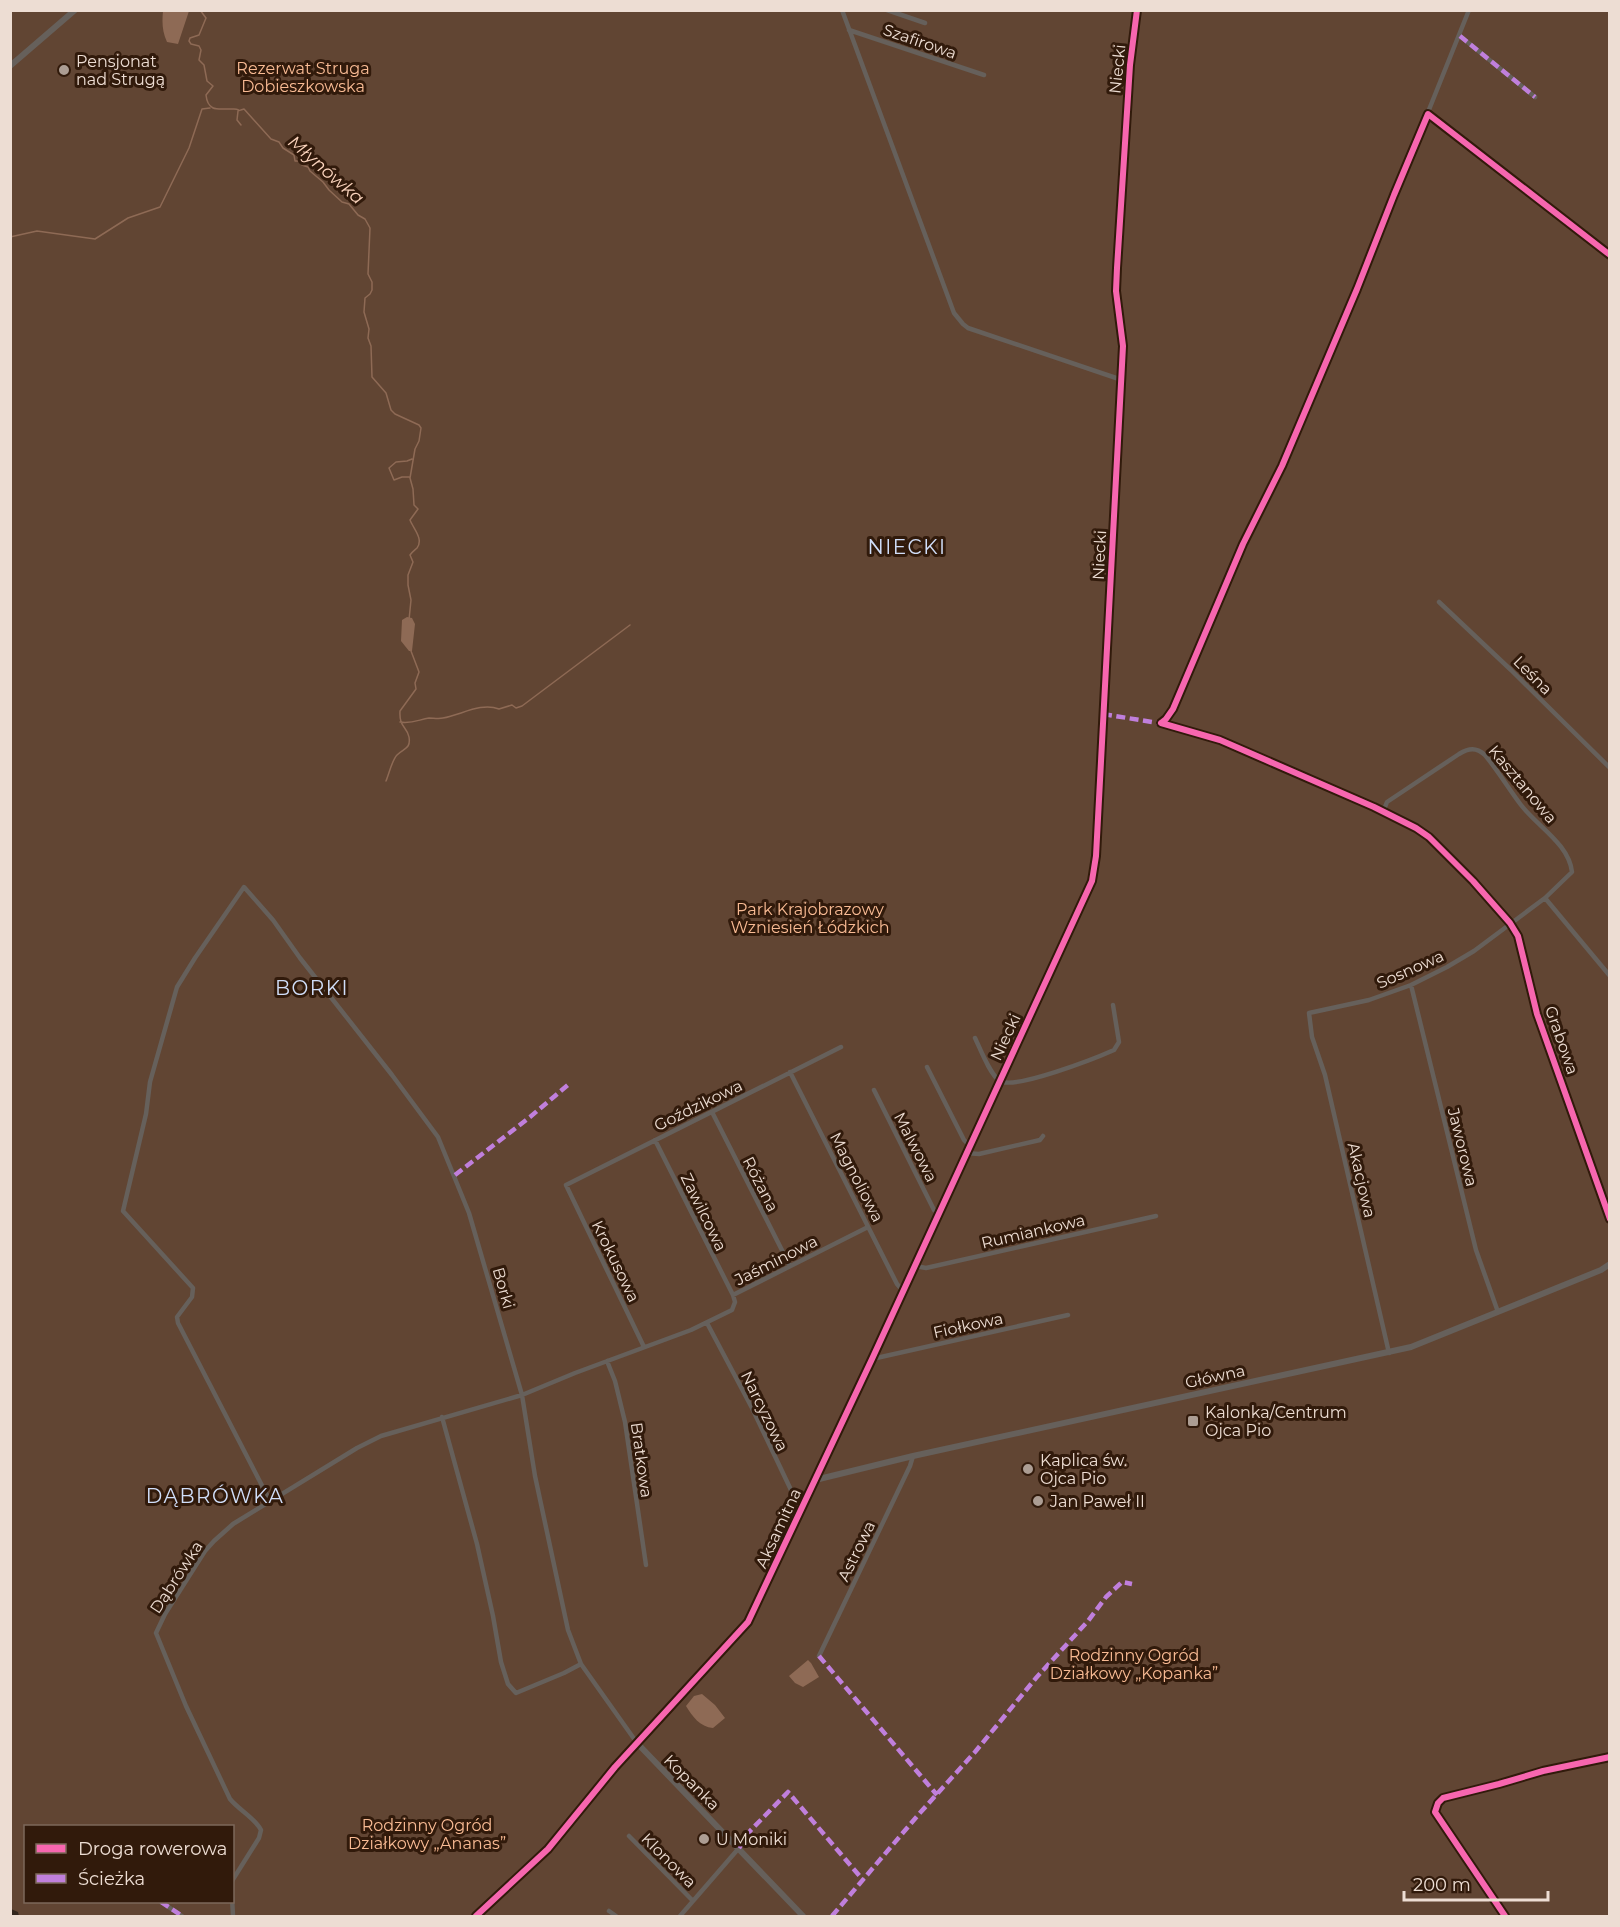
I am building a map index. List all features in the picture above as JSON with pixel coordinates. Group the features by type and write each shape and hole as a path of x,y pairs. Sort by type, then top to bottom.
{"street":[{"path":"10,66 75,10"},
{"path":"842,10 954,313 968,328 1122,380"},
{"path":"887,10 925,23"},
{"name":"Niecki","path":"999,1081 1087,892 1095,868 1122,380 1123,346 1116,291 1117,268 1130,65 1137,10"},
{"path":"1161,723 1173,709 1243,544 1282,466 1358,289 1469,10"},
{"name":"Szafirowa","path":"849,30 984,75"},
{"path":"1460,36 1536,97"},
{"path":"1428,114 1610,255"},
{"name":"Leśna","path":"1439,602 1610,768"},
{"name":"Kasztanowa","path":"1383,812 1387,802 1459,754 1470,748 1480,750 1521,806 1571,861 1572,872 1545,898 1510,923"},
{"name":"Grabowa","path":"1473,881 1510,923 1518,936 1537,1014 1610,1219"},
{"name":"Borki","path":"270,1501 178,1323 177,1317 192,1297 193,1288 123,1211 146,1114 150,1082 177,987 244,887 273,920 438,1137 469,1213 522,1395 535,1476 568,1630 581,1664 637,1743"},
{"path":"1545,898 1610,976"},
{"name":"Sosnowa","path":"1309,1013 1369,1000 1411,986 1474,951 1510,923"},
{"name":"Jaworowa","path":"1411,986 1476,1250 1498,1312"},
{"path":"975,1038 993,1075 999,1081 1010,1083 1049,1074 1114,1050 1119,1042 1113,1005"},
{"name":"Akacjowa","path":"1309,1013 1312,1037 1325,1075 1389,1353"},
{"name":"Goździkowa","path":"566,1185 841,1047"},
{"path":"927,1066 964,1140 970,1146"},
{"name":"Magnoliowa","path":"790,1072 897,1284 903,1291"},
{"name":"Aksamitna","path":"476,1917 548,1849 637,1743 748,1622 999,1081"},
{"name":"Malwowa","path":"874,1090 934,1210 939,1214"},
{"name":"Różana","path":"712,1112 790,1266"},
{"path":"966,1153 979,1154 1040,1140 1043,1136"},
{"name":"Zawilcowa","path":"656,1140 733,1295"},
{"name":"Krokusowa","path":"566,1185 644,1347"},
{"name":"Rumiankowa","path":"915,1266 926,1268 1156,1216"},
{"name":"Jaśminowa","path":"607,1361 707,1323 732,1310 735,1302 733,1295 868,1227"},
{"name":"Główna","path":"815,1480 913,1456 1389,1353 1432,1340 1601,1270 1610,1264"},
{"name":"Fiołkowa","path":"872,1359 1068,1316"},
{"name":"Narcyzowa","path":"707,1323 752,1408 801,1511"},
{"name":"Dąbrówka","path":"234,1878 259,1838 260,1827 231,1799 186,1706 156,1630 205,1551 233,1524 381,1436 522,1395 607,1361"},
{"name":"Bratkowa","path":"607,1361 625,1422 646,1565"},
{"path":"442,1417 477,1544 501,1662 508,1683 516,1693 581,1664"},
{"name":"Astrowa","path":"819,1656 910,1467 913,1456"},
{"name":"Kopanka","path":"637,1743 803,1917"},
{"name":"Klonowa","path":"629,1836 693,1901"},
{"path":"680,1917 739,1848"},
{"path":"162,1903 182,1917"},
{"path":"609,1911 616,1917"}],"green space":[{"name":"Park Krajobrazowy Wzniesień Łódzkich","path":"11,11 1609,11 1609,1916 19,1916 18,1912 11,1909"}],"shaded area":[{"path":"163,11 189,11 178,44 167,42 164,34"},
{"path":"407,617 412,618 415,624 412,651 409,651 401,641 402,620"},
{"path":"808,1660 819,1677 803,1687 789,1676"},
{"path":"702,1694 725,1718 713,1728 700,1723 686,1706 694,1696"}],"waterway":[{"name":"Młynówka","path":"200,10 206,18 199,35 190,38 189,41 199,46 201,50 199,60 204,65 207,81 213,86 206,95 209,105 216,109 239,111 244,109 271,139 279,142 283,148 294,155 295,161 300,161 302,165 308,167 342,202 349,204 358,215 365,219 370,228 368,274 372,282 372,290 365,298 364,312 369,329 372,377 386,393 391,410 421,428 410,478 414,505 418,509 410,520 417,534 419,545 410,555 413,562 408,575 411,600 409,620"},
{"path":"10,237 37,231 95,239 128,218 160,207 189,148 202,109 210,108"},
{"path":"238,111 237,120 241,125"},
{"name":"Młynówka","path":"409,477 394,480 389,468 396,462 412,459"},
{"path":"400,722 441,718 485,707 499,709 512,705 516,708 522,706 630,625"},
{"name":"Młynówka","path":"386,781 395,757 409,744 408,733 402,724 400,711 416,689 415,683 419,672 411,651"}],"marked path":[{"path":"1460,36 1535,97"},
{"path":"1103,714 1164,724"},
{"path":"455,1175 569,1084"},
{"path":"832,1916 975,1752 1036,1678 1088,1621 1106,1597 1122,1582 1132,1584"},
{"path":"819,1656 937,1795"},
{"path":"739,1848 750,1831 788,1792 863,1880"},
{"path":"162,1903 182,1916"}],"cycle path":[{"path":"476,1916 548,1849 615,1767 748,1622 1092,881 1096,856 1123,346 1116,291 1117,268 1130,65 1137,10"},
{"path":"1161,723 1173,709 1243,544 1282,466 1428,114 1610,255"},
{"path":"1161,723 1220,740 1374,807 1416,828 1429,837 1473,881 1510,923 1518,936 1537,1014 1610,1219"},
{"path":"1505,1916 1435,1812 1438,1803 1443,1798 1543,1771 1610,1757"}],"place":[{"name":"Pensjonat nad Strugą","path":"64,70"},
{"name":"Kalonka/Centrum Ojca Pio","path":"1193,1421"},
{"name":"Kaplica św. Ojca Pio","path":"1028,1469"},
{"name":"Jan Paweł II","path":"1038,1501"},
{"name":"U Moniki","path":"704,1839"}],"district":[{"name":"NIECKI","path":"907,547"},
{"name":"BORKI","path":"312,988"},
{"name":"DĄBRÓWKA","path":"215,1496"}],"park label":[{"name":"Rezerwat Struga Dobieszkowska","path":"303,77"},
{"name":"Rodzinny Ogród Działkowy „Kopanka”","path":"1134,1664"},
{"name":"Rodzinny Ogród Działkowy „Ananas”","path":"427,1834"}]}
